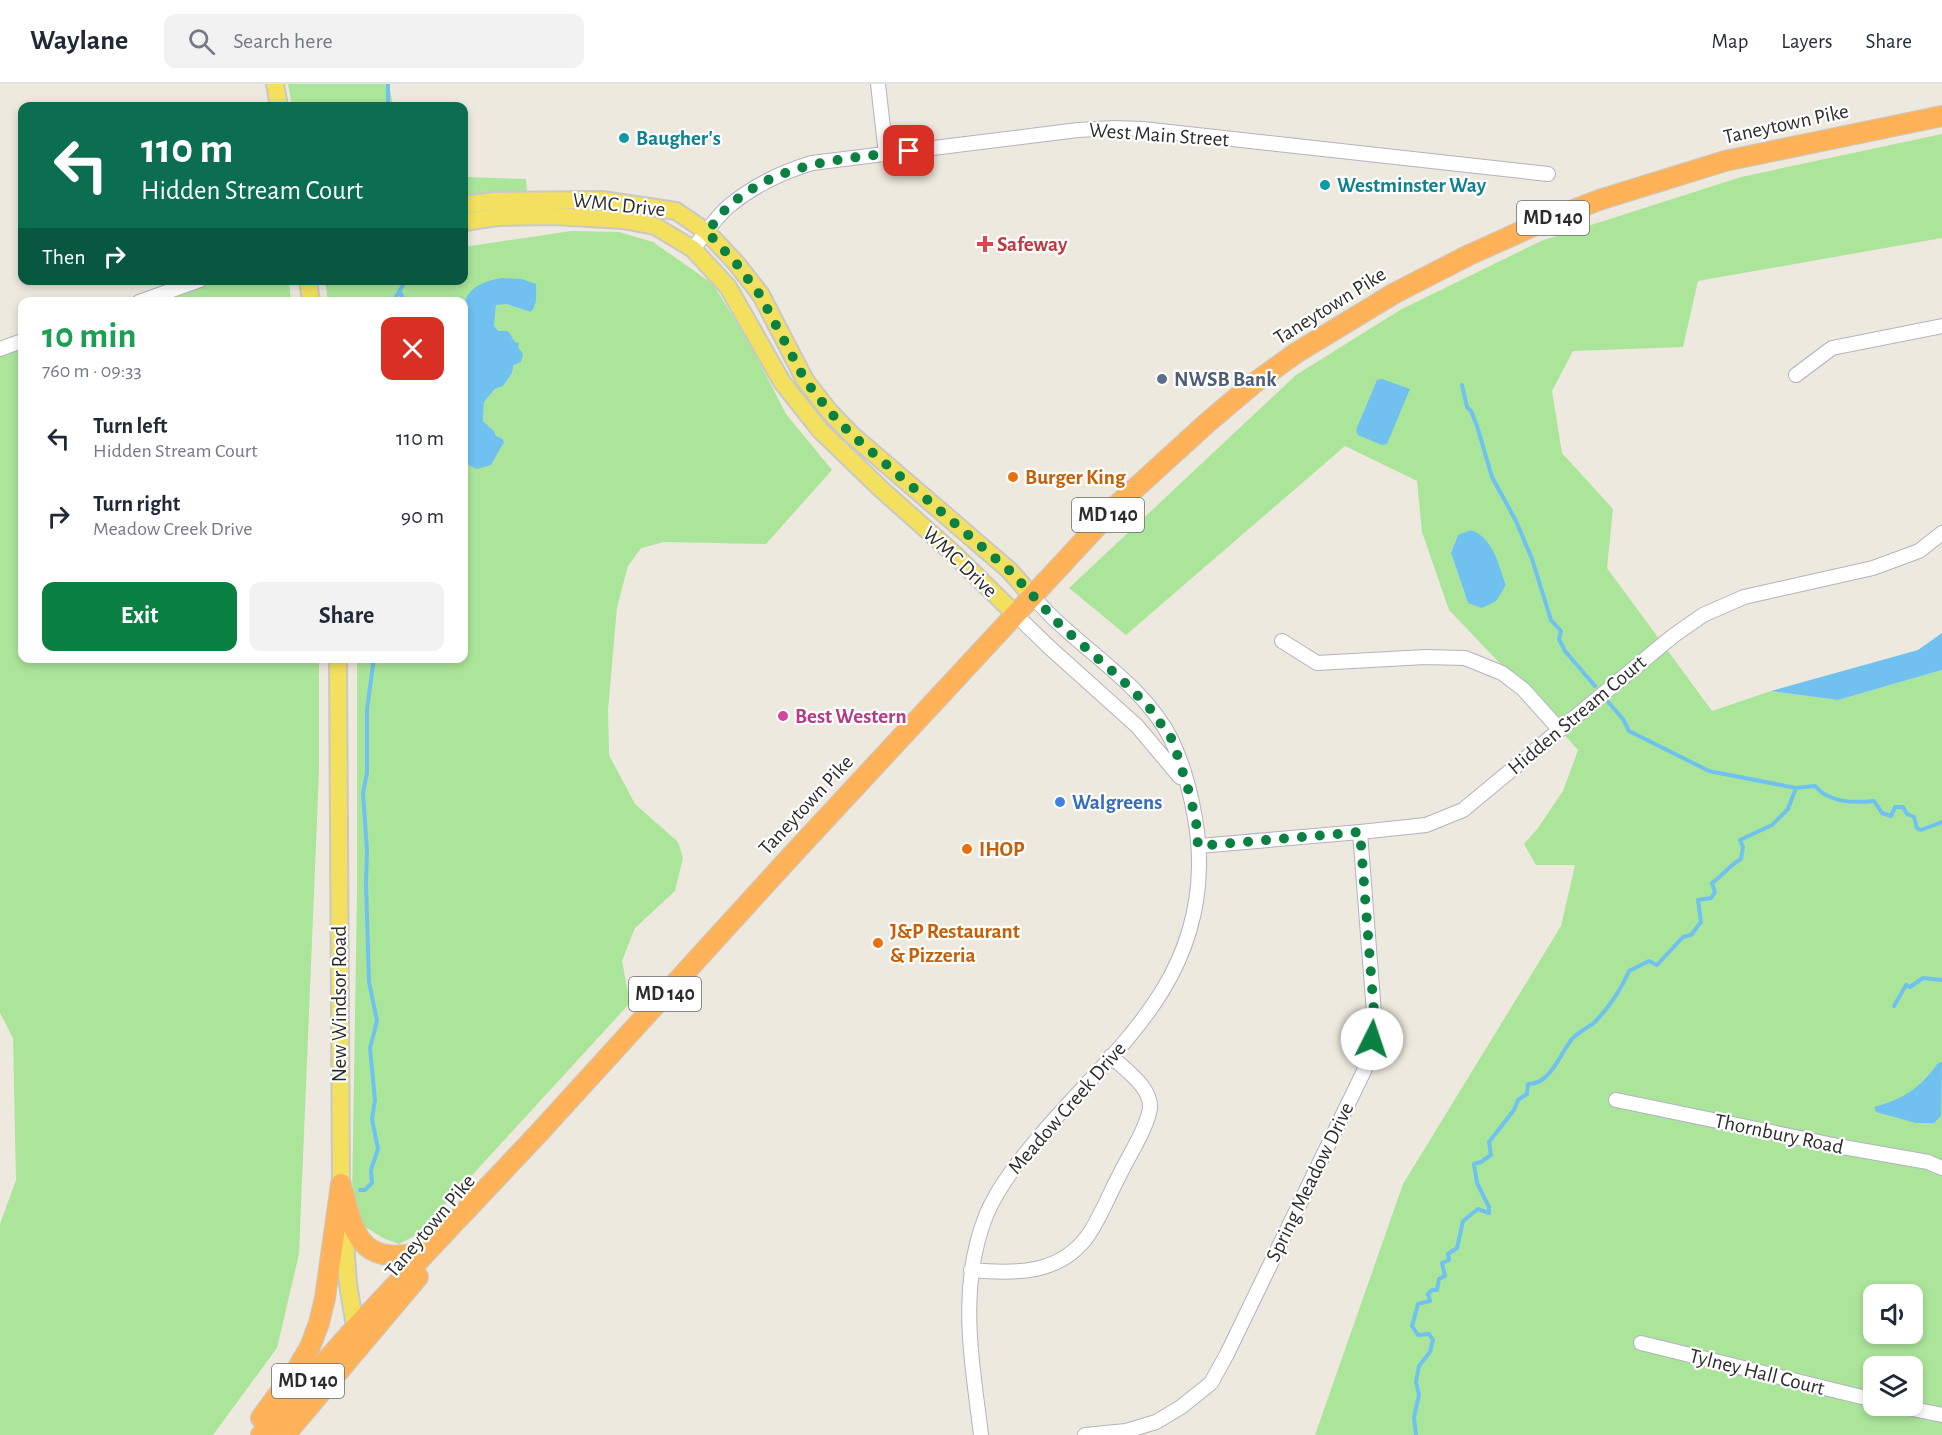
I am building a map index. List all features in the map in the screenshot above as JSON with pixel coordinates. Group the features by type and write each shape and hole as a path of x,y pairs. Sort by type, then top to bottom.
{"highway":[{"name":"Taneytown Pike","path":"355,1328 424,1252 537,1135 793,854 1116,506 1253,384 1296,353 1395,293 1469,255 1540,223 1648,183 1725,161 1942,116"},
{"name":"Taneytown Pike","path":"359,1348 537,1135"},
{"path":"341,1184 350,1222 359,1239 370,1249 390,1257 424,1252"},
{"path":"249,1435 297,1369 320,1323 341,1184"},
{"name":"MD 140","path":"261,1435 355,1328"},
{"name":"MD 140","path":"285,1435 359,1348"}],"main road":[{"path":"274,84 278,102"},
{"name":"WMC Drive","path":"468,205 494,201 602,200 676,211 707,232 736,263 760,295 805,380 829,411 851,434 1009,570 1032,596"},
{"name":"WMC Drive","path":"468,221 496,217 555,216 622,220 655,226 693,249 728,287 782,382 820,429 1015,614"},
{"name":"New Windsor Road","path":"338,663 341,1184 348,1284 359,1348"}],"street":[{"path":"878,84 886,154"},
{"name":"West Main Street","path":"693,249 728,207 755,188 791,170 812,164 1067,131 1114,128 1548,174"},
{"path":"153,297 187,285"},
{"path":"1796,375 1832,348 1942,326"},
{"path":"0,349 18,342"},
{"name":"Hidden Stream Court","path":"1198,846 1426,825 1463,810 1559,729 1702,615 1744,597 1873,568 1919,550 1942,533"},
{"name":"Meadow Creek Drive","path":"981,1435 968,1299 977,1243 987,1215 1011,1170 1163,993 1182,954 1197,901 1196,821 1171,738 1148,706 1061,626 1032,596"},
{"name":"Meadow Creek Drive","path":"1015,614 1137,726 1176,770 1189,792"},
{"path":"1282,641 1317,663 1425,657 1465,658 1502,673 1523,689 1559,729"},
{"name":"Spring Meadow Drive","path":"1086,1435 1126,1431 1156,1422 1181,1407 1211,1383 1364,1071 1372,1039 1374,1013 1360,832"},
{"path":"971,1270 1013,1273 1039,1269 1069,1254 1089,1234 1150,1109 1150,1098 1144,1089 1110,1056"},
{"name":"Thornbury Road","path":"1616,1100 1843,1147 1928,1162 1942,1168"},
{"name":"Tylney Hall Court","path":"1641,1343 1863,1397"},
{"path":"1923,1411 1942,1415"}],"green space":[{"path":"288,84 389,84 392,102 291,102"},
{"path":"1942,134 1942,238 1698,281 1683,347 1573,351 1552,391 1562,453 1613,509 1607,568 1712,711 1771,691 1838,700 1942,670 1942,1435 1315,1435 1403,1184 1561,926 1575,865 1536,865 1524,844 1563,791 1578,750 1449,610 1422,532 1417,481 1345,446 1126,635 1069,588 1296,375 1400,310 1541,241 1741,177","holes":["1458,535 1499,568 1506,585 1468,603 1451,553"]},
{"path":"468,177 526,179 527,191 468,196"},
{"path":"571,231 619,232 653,242 713,284 750,344 786,414 832,470 766,544 664,542 641,548 628,566 617,607 608,710 609,755 635,804 678,842 683,858 675,891 635,928 622,961 630,1003 418,1234 399,1244 383,1238 359,1223 352,1200 357,893 357,663 468,663 468,464 484,467 489,464 504,441 496,437 494,431 483,421 484,402 495,389 503,386 512,373 519,350 508,331 499,331 494,326 496,304 506,304 531,312 535,304 468,297 327,297 326,285 468,285 468,246"},
{"path":"196,285 289,285 291,297 159,297"},
{"path":"18,342 18,663 319,663 319,772 299,1254 277,1348 213,1435 0,1435 0,1224 16,1180 13,1038 0,1013 0,349"}],"water":[{"path":"502,278 522,279 536,284 536,298 531,312 506,304 496,305 494,326 499,331 508,331 515,342 519,343 518,347 523,354 521,362 514,365 512,373 503,386 495,389 484,402 483,421 504,442 491,465 477,469 468,465 467,297 471,291 488,281"},
{"path":"1382,379 1410,389 1387,444 1382,445 1358,435 1356,430 1377,380"},
{"path":"1471,530 1485,539 1490,546 1506,585 1496,601 1482,608 1468,603 1451,553 1458,535"},
{"path":"1942,633 1942,670 1838,700 1771,691 1918,650"},
{"path":"1942,1062 1941,1116 1934,1123 1916,1123 1876,1112 1874,1107 1903,1096 1918,1086 1938,1063"}],"waterway":[{"path":"388,84 388,102"},
{"path":"396,297 403,285"},
{"path":"400,292 402,297"},
{"path":"1462,385 1467,407 1477,426 1492,477 1516,521 1532,559 1551,620 1561,631 1559,639 1565,651 1595,686"},
{"path":"360,1190 365,1190 372,1183 371,1170 378,1149 372,1119 375,1100 370,1048 377,1021 369,982 367,851 363,793 367,773 367,709 373,663"},
{"path":"1608,702 1623,719 1629,731 1709,771 1796,788 1815,786 1827,796 1842,801 1874,801 1882,813 1891,816 1895,807 1903,807 1907,814 1914,817 1917,828 1921,830 1942,822"},
{"path":"1416,1435 1414,1417 1419,1395 1416,1382 1419,1366 1430,1352 1433,1340 1429,1334 1418,1335 1412,1326 1418,1304 1430,1301 1428,1294 1432,1290 1437,1290 1439,1279 1445,1276 1442,1263 1449,1260 1448,1254 1457,1248 1463,1221 1478,1209 1489,1213 1489,1207 1477,1183 1474,1164 1491,1155 1489,1142 1514,1110 1518,1100 1527,1094 1528,1084 1536,1083 1549,1074 1572,1039 1595,1022 1605,1010 1629,971 1649,961 1657,965 1683,937 1691,935 1701,922 1698,900 1711,898 1715,892 1712,883 1741,859 1743,847 1740,840 1772,825 1788,809 1796,788"},
{"path":"1894,1006 1906,985 1910,987 1923,978 1942,980"}],"place":[{"name":"Baugher's","path":"624,138"},
{"name":"Westminster Way","path":"1325,185"},
{"name":"Safeway","path":"985,244"},
{"name":"NWSB Bank","path":"1162,379"},
{"name":"Burger King","path":"1013,477"},
{"name":"Best Western","path":"783,716"},
{"name":"Walgreens","path":"1060,802"},
{"name":"IHOP","path":"967,849"},
{"name":"J&P Restaurant & Pizzeria","path":"878,943"}],"route":[{"path":"909,151 812,164 791,170 755,188 728,207 707,232 736,263 760,295 805,380 840,423 1009,570 1061,626 1148,706 1171,738 1176,751 1196,821 1198,846 1360,832 1374,1013 1372,1039"}]}
